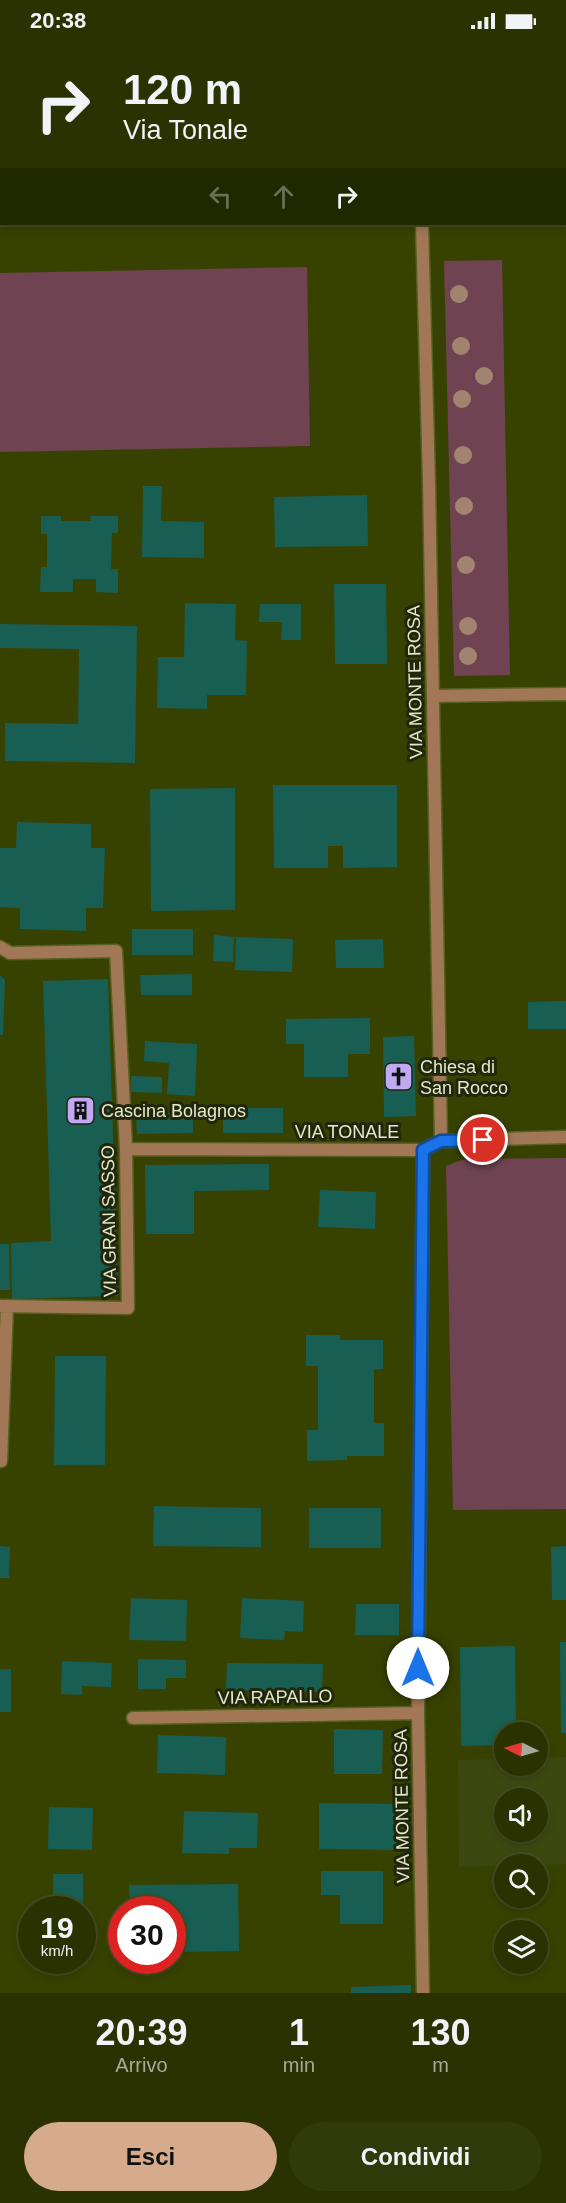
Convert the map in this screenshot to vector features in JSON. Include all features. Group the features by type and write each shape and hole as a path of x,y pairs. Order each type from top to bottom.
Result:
{"street":[{"name":"VIA MONTE ROSA","path":"422,225 441,1141"},
{"path":"433,696 566,694"},
{"name":"VIA GRAN SASSO","path":"0,947 10,953 116,951 126,1149 128,1308 4,1306"},
{"name":"VIA TONALE","path":"126,1149 423,1150 441,1141 566,1137"},
{"name":"VIA MONTE ROSA","path":"423,1150 418,1713 423,1993"},
{"path":"1,1461 4,1306"},
{"name":"VIA RAPALLO","path":"133,1718 418,1713"}],"shaded area":[{"path":"566,225 566,227 448,226"},
{"path":"502,260 510,675 454,676 444,261"},
{"path":"307,267 310,446 0,452 0,273"},
{"path":"566,1158 566,1509 453,1510 446,1166 465,1159"},
{"path":"566,1757 566,1864 548,1865 548,1854 494,1854 494,1866 459,1867 458,1760 494,1759 494,1776 548,1776 548,1758"}],"building":[{"path":"143,486 162,486 161,521 204,522 204,558 142,557"},
{"path":"367,495 368,546 275,547 274,497"},
{"path":"41,516 61,516 61,521 91,521 90,516 118,516 118,533 112,533 111,569 118,569 118,593 96,592 96,579 73,579 73,592 40,592 41,567 47,567 47,534 41,534"},
{"path":"334,584 386,584 387,664 335,664"},
{"path":"185,603 236,604 235,640 247,641 246,695 207,695 207,709 157,708 158,657 184,657"},
{"path":"260,604 301,604 301,640 281,640 282,622 259,622"},
{"path":"0,624 137,626 135,763 5,761 5,723 78,724 79,649 0,648"},
{"path":"273,785 397,785 397,867 343,868 343,846 328,846 328,868 274,868"},
{"path":"235,788 235,910 151,911 150,789"},
{"path":"17,822 91,824 91,848 105,848 103,908 86,908 86,931 20,929 20,908 0,907 0,848 16,848"},
{"path":"132,929 193,929 193,955 132,955"},
{"path":"214,935 234,937 233,962 213,961"},
{"path":"236,937 293,939 292,972 235,970"},
{"path":"383,939 384,968 336,968 335,940"},
{"path":"192,974 192,995 141,995 140,975"},
{"path":"0,975 5,980 3,1035 0,1035"},
{"name":"Cascina Bolagnos","path":"108,979 118,1296 12,1299 11,1243 51,1241 43,981"},
{"path":"566,1001 566,1029 528,1029 528,1002"},
{"path":"370,1018 370,1054 348,1054 348,1077 304,1077 304,1044 286,1044 286,1019"},
{"name":"Chiesa di San Rocco","path":"414,1036 416,1116 384,1117 383,1037"},
{"path":"145,1041 197,1044 195,1096 167,1094 169,1063 144,1061"},
{"path":"131,1076 162,1077 162,1093 131,1092"},
{"path":"223,1108 283,1108 283,1133 223,1133"},
{"path":"193,1112 193,1133 137,1134 136,1114"},
{"path":"269,1164 269,1190 194,1191 194,1234 146,1234 145,1165"},
{"path":"320,1190 376,1192 375,1229 318,1227"},
{"path":"0,1244 9,1244 10,1290 0,1290"},
{"path":"306,1335 340,1335 340,1340 383,1340 383,1369 374,1369 374,1423 384,1423 384,1456 347,1456 347,1460 307,1461 307,1430 318,1430 318,1366 306,1366"},
{"path":"55,1356 106,1356 105,1465 54,1465"},
{"path":"154,1506 261,1508 261,1547 153,1546"},
{"path":"309,1508 381,1508 381,1548 309,1548"},
{"path":"0,1546 10,1547 9,1578 0,1578"},
{"path":"566,1546 566,1600 552,1600 551,1547"},
{"path":"131,1598 187,1600 186,1641 129,1640"},
{"path":"242,1598 304,1601 303,1632 285,1631 284,1640 240,1638"},
{"path":"356,1604 399,1604 399,1635 355,1635"},
{"path":"560,1642 566,1642 566,1733 561,1733"},
{"path":"515,1646 516,1722 494,1722 494,1745 461,1746 460,1647"},
{"path":"138,1659 186,1660 186,1678 166,1678 166,1689 138,1689"},
{"path":"62,1661 112,1663 111,1687 82,1686 82,1695 61,1694"},
{"path":"227,1663 323,1664 322,1692 226,1690"},
{"path":"0,1669 11,1669 11,1712 0,1712"},
{"path":"334,1729 383,1730 382,1774 334,1774"},
{"path":"158,1735 226,1737 225,1775 157,1773"},
{"path":"319,1803 398,1804 397,1850 319,1849"},
{"path":"49,1807 93,1808 92,1850 48,1849"},
{"path":"184,1811 258,1813 257,1848 229,1848 229,1854 182,1853"},
{"path":"321,1871 383,1871 383,1924 340,1924 340,1895 321,1895"},
{"path":"53,1874 83,1874 83,1896 53,1896"},
{"path":"238,1884 239,1951 186,1952 186,1896 129,1896 129,1885"},
{"path":"411,1985 411,1993 351,1993 351,1987"}],"place":[{"name":"Chiesa di San Rocco","path":"399,1077"},
{"name":"Cascina Bolagnos","path":"80,1111"}],"route":[{"path":"418,1668 423,1150 441,1141 483,1140"}]}
